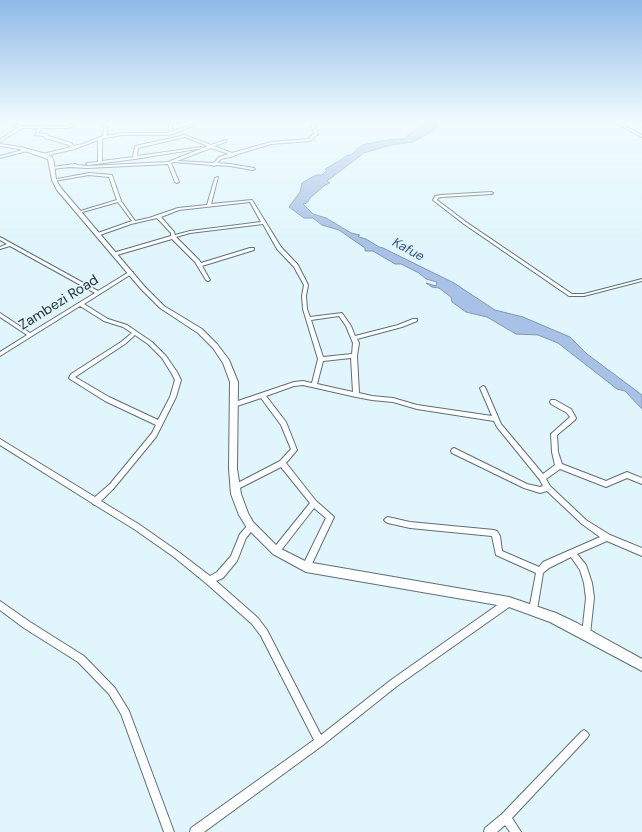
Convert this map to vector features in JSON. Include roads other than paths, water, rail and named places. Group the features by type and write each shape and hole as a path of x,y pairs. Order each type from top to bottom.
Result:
{"street":[{"path":"51,162 54,180 59,189 131,273 162,307 196,328 221,354 233,375 233,469 234,488 238,503 250,525 276,551 306,567 509,602 533,610 586,634 642,665"},
{"path":"52,168 100,162"},
{"path":"71,166 88,167 174,162 253,169"},
{"path":"169,163 177,182"},
{"path":"54,180 89,174 110,175 113,179 120,201 134,222"},
{"path":"209,205 217,178"},
{"path":"491,193 441,196 436,197 435,200 465,223 571,295 584,295 642,280"},
{"path":"99,234 178,209 250,200 279,248 296,266 306,285 305,306 321,359 314,384"},
{"path":"79,212 120,201"},
{"path":"158,216 173,234 173,237 188,250 200,264 208,280"},
{"path":"115,254 194,231 263,223"},
{"path":"0,238 98,293"},
{"path":"0,248 11,244"},
{"path":"200,264 252,249"},
{"name":"Zambezi Road","path":"0,354 131,273"},
{"path":"80,304 106,320 122,324 160,352 175,373 178,380 173,397 160,424 147,444 112,486 95,502"},
{"path":"308,319 340,314 355,338 356,347 354,356 356,395"},
{"path":"0,315 30,335"},
{"path":"355,338 400,326 415,320"},
{"path":"135,333 123,343 73,375 72,378 107,399 160,424"},
{"path":"321,359 354,356"},
{"path":"234,405 264,396 294,384 302,383 314,384 356,395 393,400 427,409 496,419"},
{"path":"483,388 496,419 513,443 542,478 548,488 584,522 607,537 642,552"},
{"path":"234,488 282,463 293,452 293,448 284,424 264,396"},
{"path":"553,402 569,411 573,418 554,434 555,452 559,466"},
{"path":"0,442 137,527 178,555 255,621 264,633 320,742"},
{"path":"454,450 526,486 540,490 548,488"},
{"path":"282,463 314,503 330,518 306,567"},
{"path":"542,478 559,466"},
{"path":"559,466 606,484 627,475 633,476 642,481"},
{"path":"276,551 314,503"},
{"path":"388,520 410,525 494,533 496,536 499,553 540,571"},
{"path":"210,581 220,575 234,558 243,536 251,527 250,525"},
{"path":"533,610 540,571 546,565 607,537"},
{"path":"572,553 582,568 588,582 590,598 586,634"},
{"path":"195,832 320,742 394,683 509,602"},
{"path":"0,605 27,625 81,659 112,691 125,710 169,832"},
{"path":"489,832 506,818 584,734"},
{"path":"506,818 516,832"}],"water":[{"path":"338,162 352,162 327,181 330,183 325,185 310,198 307,203 303,204 313,214 326,218 351,233 360,235 358,236 454,283 495,310 523,317 570,337 587,354 642,395 642,409 625,391 617,389 558,343 538,335 516,334 487,317 466,312 452,302 451,297 439,288 432,287 426,283 436,286 437,282 426,279 419,273 401,264 395,264 373,251 365,251 365,248 339,230 322,225 313,218 304,218 289,207 300,192 302,183 316,175 322,175 327,170 325,169"}],"water label":[{"name":"Kafue","path":"408,250"}]}
